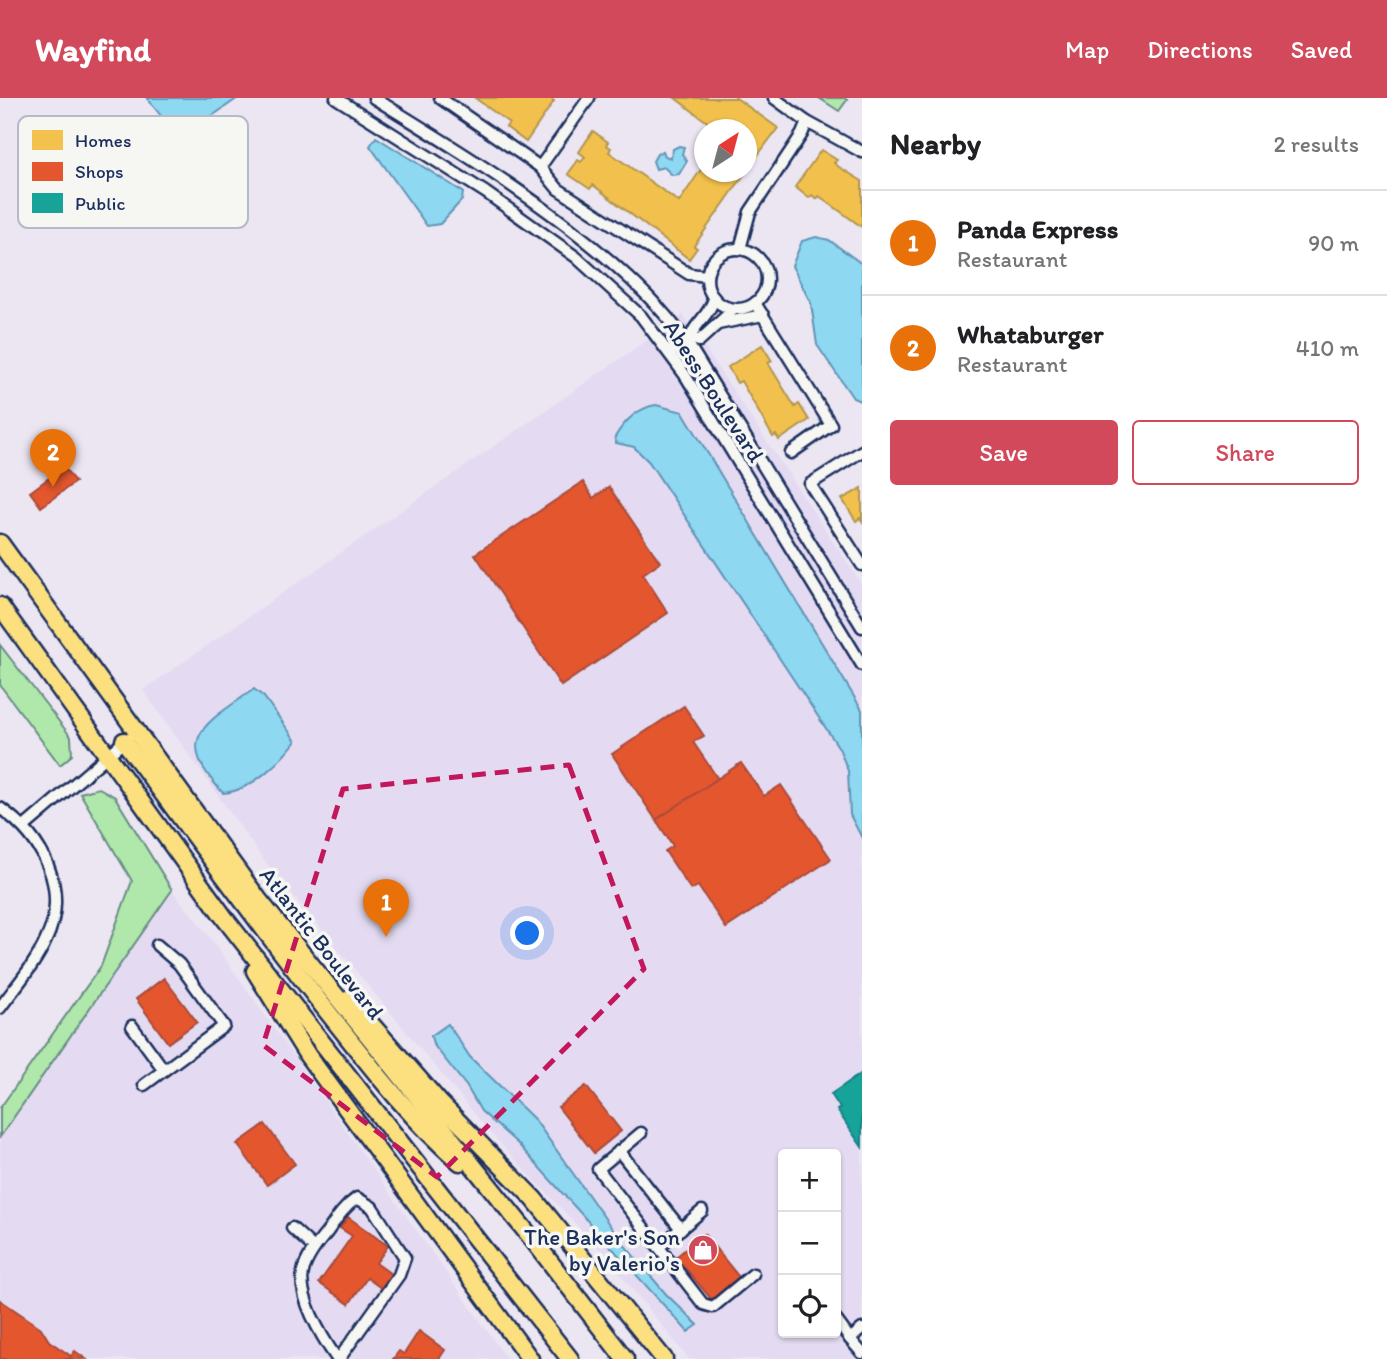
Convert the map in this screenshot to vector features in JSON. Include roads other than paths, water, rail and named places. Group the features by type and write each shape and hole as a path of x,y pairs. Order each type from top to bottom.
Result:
{"highway":[{"name":"Atlantic Boulevard","path":"0,543 130,737 625,1359"},
{"path":"0,606 226,920 570,1359"},
{"path":"130,737 217,869 341,1028 432,1138 494,1192"},
{"path":"258,899 439,1102 534,1199 664,1359"},
{"path":"226,920 308,1056 530,1359"}],"street":[{"name":"Abess Boulevard","path":"336,98 485,192 576,257 641,316 670,353 862,665"},
{"name":"Abess Boulevard","path":"374,98 461,154 580,237 657,305 689,340 862,627"},
{"path":"440,98 540,167 558,189 689,274 707,276"},
{"path":"540,167 589,98"},
{"path":"775,98 807,122 862,152"},
{"path":"740,249 750,212 803,134 807,122"},
{"path":"670,353 689,340 692,330 711,310 714,298 707,276 715,259 722,253 740,249 756,256 765,271 765,288 755,303 734,309 699,341 689,340"},
{"path":"714,298 734,309"},
{"path":"755,303 831,425 790,453"},
{"path":"718,324 763,315"},
{"path":"862,451 810,484 862,565"},
{"path":"24,827 106,754 130,737"},
{"path":"0,808 24,827 48,864 55,893 54,913 41,951 0,1008"},
{"path":"144,1085 224,1026 179,964 157,945"},
{"path":"132,1026 164,1070"},
{"path":"641,1133 598,1169 703,1304 713,1307 753,1275"},
{"path":"619,1152 681,1229"},
{"path":"357,1198 372,1207 405,1258 399,1275 338,1359 317,1331 304,1291 303,1270 314,1248 346,1205 357,1198"},
{"path":"659,1247 702,1211"},
{"path":"292,1228 314,1248"},
{"path":"841,1327 862,1353"},
{"path":"850,1339 862,1329"}],"water":[{"path":"147,98 238,98 212,116 161,116"},
{"path":"376,137 463,192 462,200 440,224 427,226 370,146"},
{"path":"684,147 682,154 687,161 679,174 672,175 664,167 656,169 653,161 657,154 663,151 665,156 671,158 673,149"},
{"path":"816,237 829,240 862,264 862,402 853,398 817,345 811,303 792,266 802,241"},
{"path":"656,405 683,412 862,710 862,838 850,815 848,771 839,748 649,462 634,447 616,443 615,437 627,421 637,412"},
{"path":"254,689 264,697 296,741 282,758 254,781 234,791 223,793 207,774 199,758 197,744 201,733 210,722"},
{"path":"448,1024 470,1057 535,1120 621,1241 666,1294 698,1325 688,1332 518,1144 481,1111 467,1087 433,1044 431,1036"}],"place":[{"name":"Whataburger","path":"53,487"},
{"name":"Panda Express","path":"386,937"},
{"name":"The Baker's Son by Valerio's","path":"703,1250"}]}
